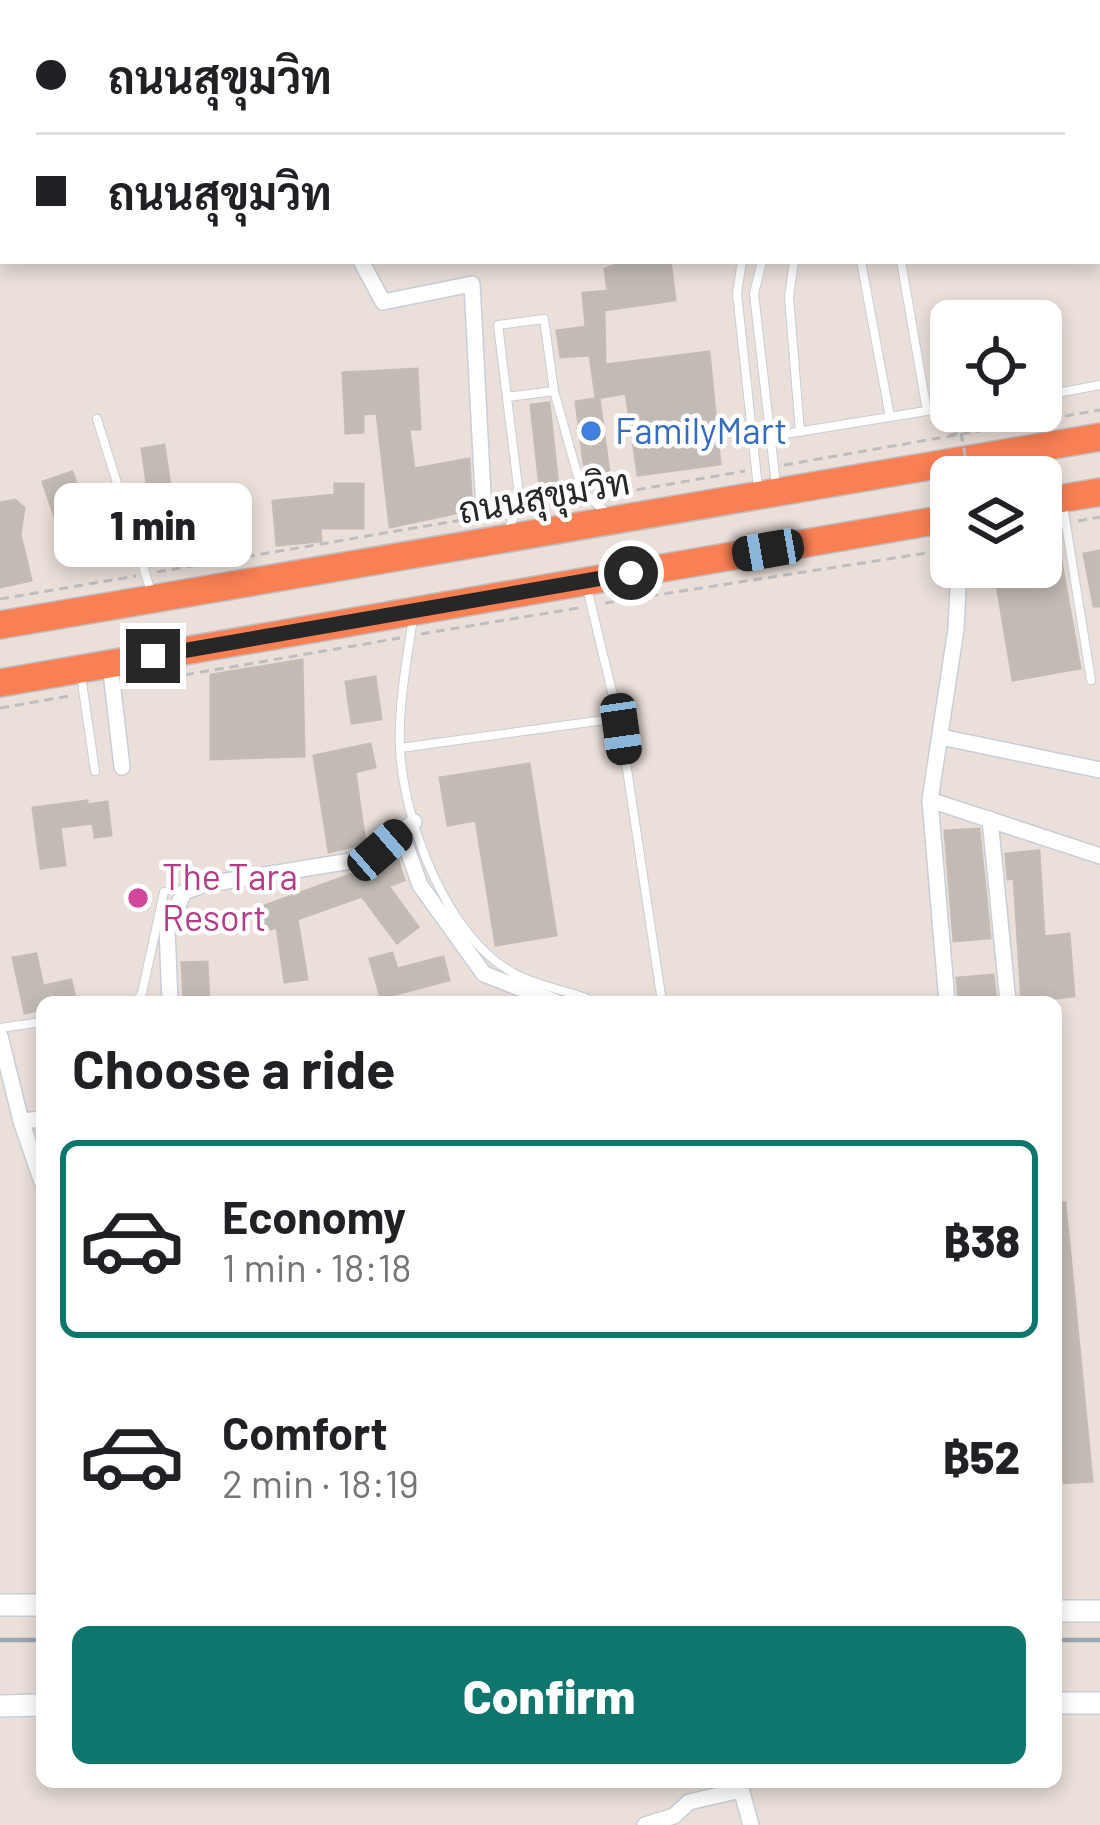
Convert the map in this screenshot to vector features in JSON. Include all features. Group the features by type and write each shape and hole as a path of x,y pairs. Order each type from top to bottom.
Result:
{"highway":[{"name":"ถนนสุขุมวิท","path":"0,626 149,587 615,520 767,481 1100,437"},
{"path":"1062,498 1100,492"},
{"path":"0,683 111,676 588,593 930,522"}],"street":[{"path":"363,264 383,302 472,284 483,494"},
{"path":"946,996 930,800 958,588"},
{"path":"111,676 122,766"},
{"path":"941,737 1100,770"},
{"path":"930,800 1100,856"},
{"path":"990,819 1007,996"},
{"path":"170,996 167,929 184,892 202,885 363,859 407,827 420,885 484,974 541,996"},
{"path":"0,1032 6,1086 36,1165"},
{"path":"21,1121 36,1120"},
{"path":"0,1605 36,1605"},
{"path":"1062,1611 1100,1611"},
{"path":"1062,1702 1100,1702"},
{"path":"0,1706 36,1706"},
{"path":"645,1825 674,1816 689,1802 734,1788"},
{"path":"741,1788 752,1825"}],"lane":[{"path":"742,264 737,293 767,481"},
{"path":"761,264 754,294 767,481"},
{"path":"794,264 789,297 800,432"},
{"path":"862,264 890,417"},
{"path":"902,264 927,411"},
{"path":"504,539 520,503 499,325 544,319 554,391 581,491 615,520"},
{"path":"1062,391 1100,385"},
{"path":"507,398 554,391"},
{"path":"785,434 930,410"},
{"path":"97,419 149,587"},
{"path":"1062,550 1091,680"},
{"path":"588,593 619,718 661,996"},
{"path":"412,623 400,748 407,827 471,937 512,973 580,996"},
{"path":"81,681 95,771"},
{"path":"400,748 619,718"},
{"path":"140,996 164,892"},
{"path":"0,1032 36,1023"}],"path":[{"path":"947,435 1100,410"},
{"path":"0,599 149,587 590,498 767,481 947,435 961,433 965,456"},
{"path":"111,676 588,593 930,552"},
{"path":"0,708 81,681"}],"building":[{"path":"618,264 670,264 675,300 604,310 605,365 709,352 720,464 638,475 626,393 596,398 590,355 561,357 557,331 586,327 583,293 608,291 605,269"},
{"path":"417,369 420,429 409,429 414,469 469,459 471,496 479,508 390,527 377,413 363,414 363,432 346,433 343,373"},
{"name":"FamilyMart","path":"599,398 610,480 595,481 592,463 584,464 576,402"},
{"path":"549,403 558,486 540,488 531,405"},
{"path":"164,445 171,493 149,496 142,449"},
{"path":"72,472 84,506 55,517 43,482"},
{"path":"335,484 363,484 363,528 320,528 321,541 277,545 273,501 335,495"},
{"path":"15,500 24,508 20,534 31,580 0,587 0,503"},
{"path":"1100,551 1100,606 1094,606 1084,554"},
{"path":"1062,567 1080,668 1013,680 998,588 1062,588"},
{"path":"302,660 304,756 211,759 211,675"},
{"path":"375,677 381,719 352,723 346,682"},
{"path":"370,744 375,767 355,772 365,843 329,852 314,756"},
{"path":"529,764 556,935 496,945 476,820 448,825 440,778"},
{"path":"87,801 87,805 107,802 111,835 95,837 93,823 60,827 65,865 41,868 33,808"},
{"path":"979,829 990,938 954,941 945,831"},
{"path":"1039,851 1044,937 1069,934 1074,996 1022,996 1014,878 1008,879 1006,854"},
{"path":"397,858 404,880 388,886 418,927 397,943 362,896 297,919 307,979 285,982 277,927 263,931 256,909"},
{"path":"392,953 397,969 443,957 449,980 380,996 370,959"},
{"path":"36,954 43,986 71,980 75,996 36,996 36,1010 25,1013 13,958"},
{"path":"207,962 209,996 184,996 182,963"},
{"path":"993,975 995,996 959,996 957,978"},
{"path":"1062,1203 1092,1481 1064,1483 1062,1460"}],"railway":[{"path":"0,1640 36,1640"},
{"path":"1062,1640 1100,1640"}],"place":[{"name":"FamilyMart","path":"591,431"},
{"name":"The Tara Resort","path":"138,898"}],"route":[{"path":"153,656 631,573"}]}
